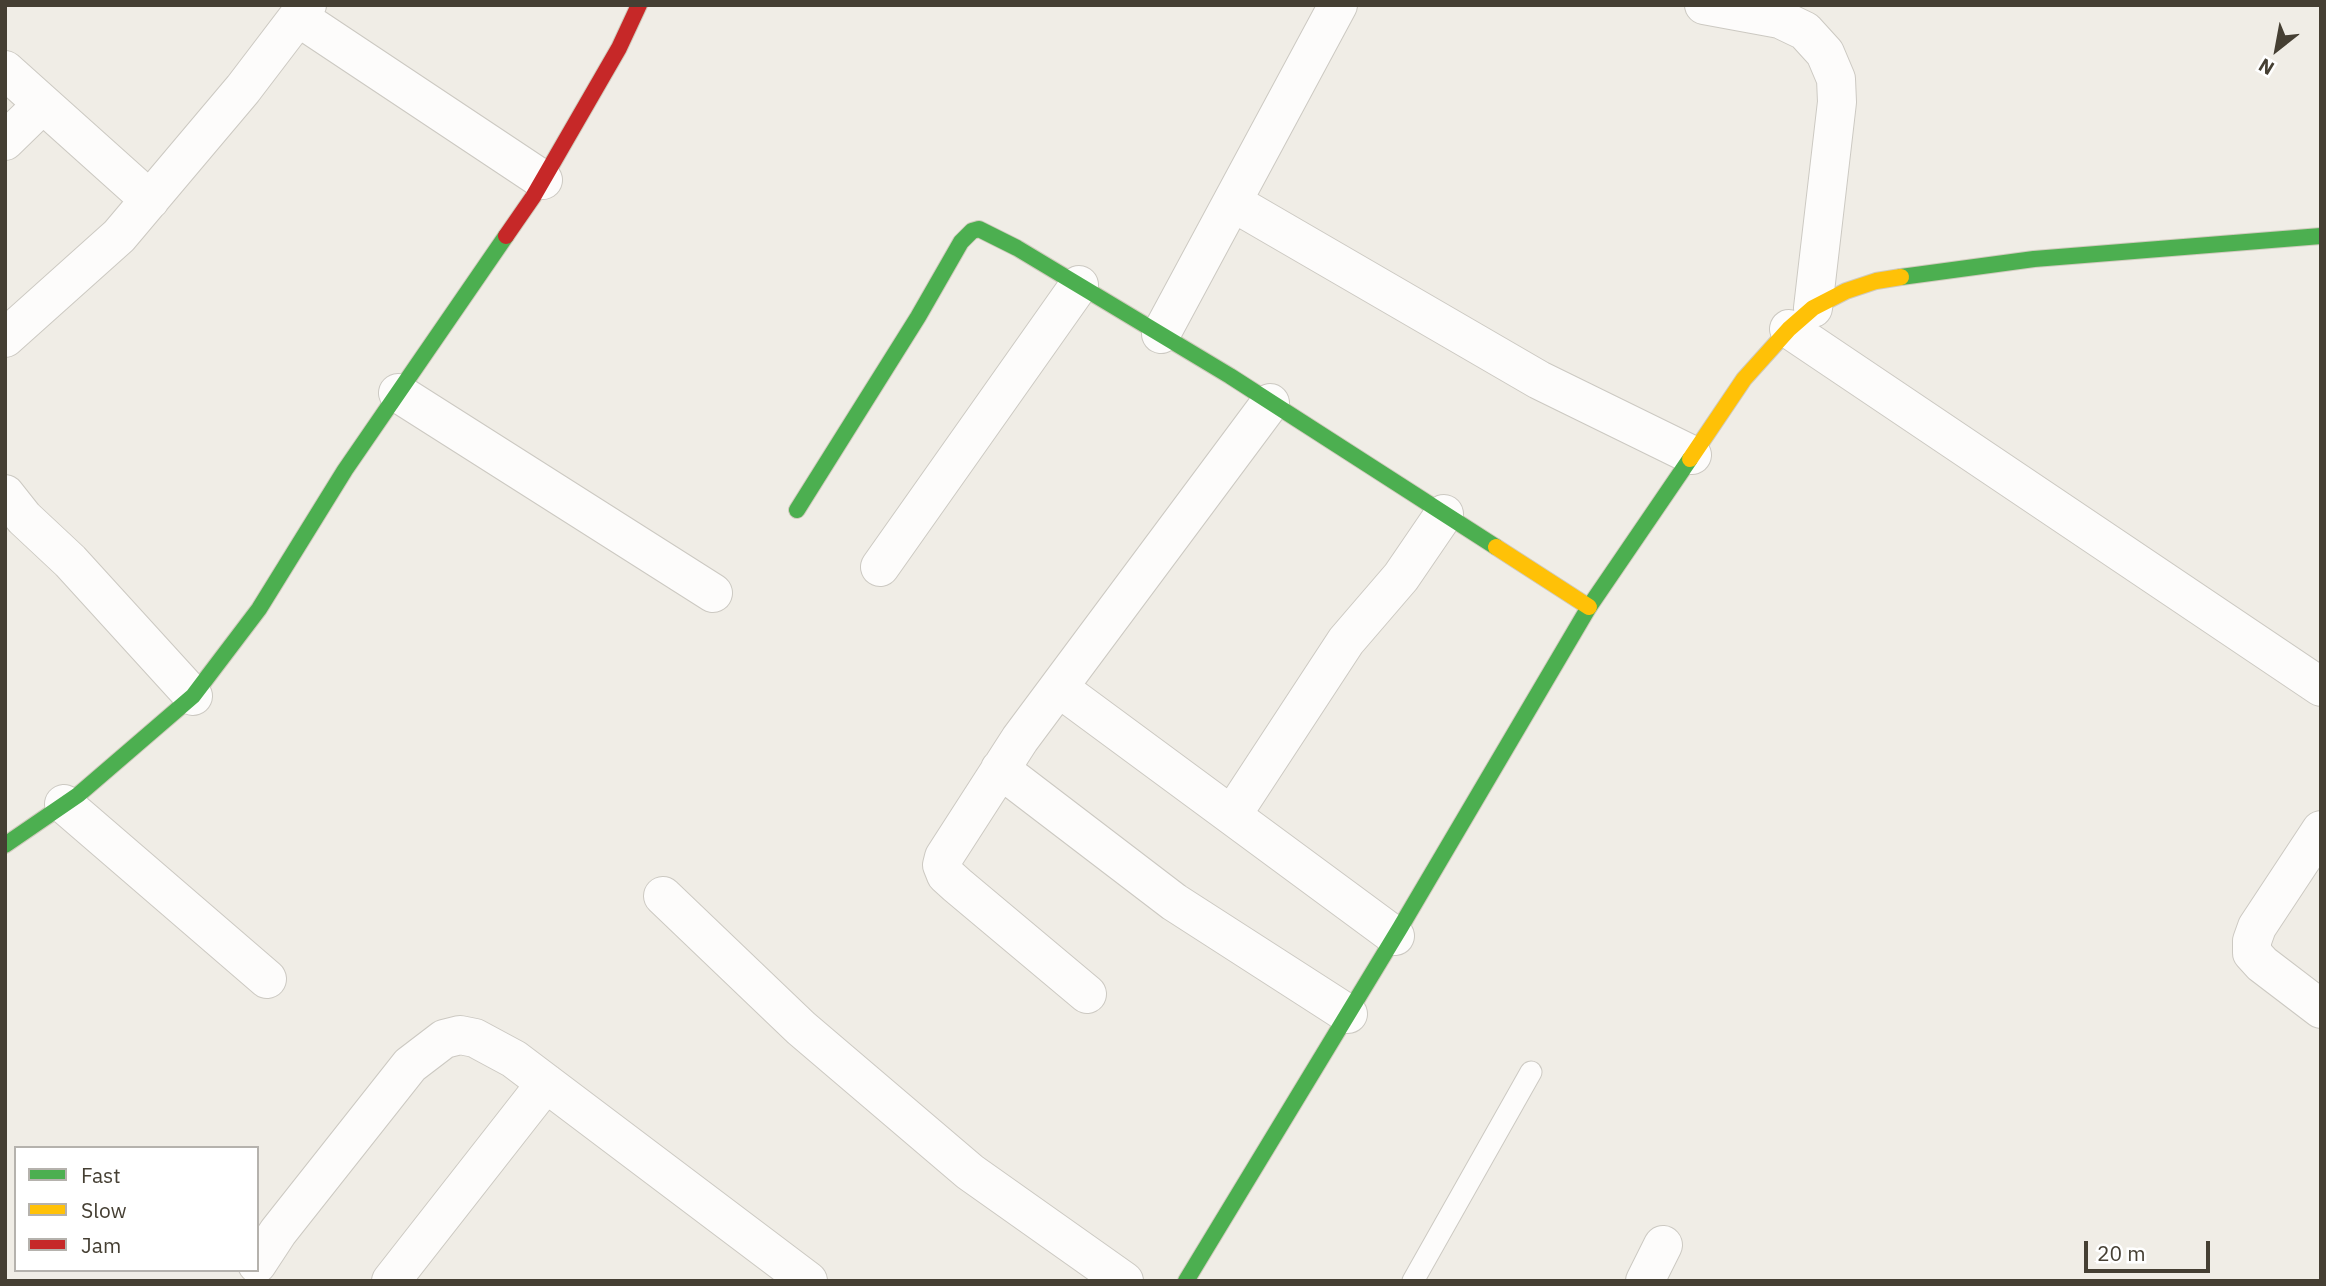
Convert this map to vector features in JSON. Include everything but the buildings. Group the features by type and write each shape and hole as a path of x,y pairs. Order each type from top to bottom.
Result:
{"street":[{"path":"5,845 64,804 193,696 259,609 345,470 543,180 618,48 639,5"},
{"path":"1161,334 1234,203 1338,5"},
{"path":"1704,5 1780,19 1805,32 1825,53 1836,79 1837,102 1801,318"},
{"path":"5,338 119,236 302,11 543,180"},
{"path":"5,70 150,200"},
{"path":"5,141 43,104"},
{"path":"1234,203 1539,380 1692,455"},
{"path":"797,510 961,242 972,230 988,232 1161,334 1589,607"},
{"path":"1186,1281 1395,936 1589,607 1744,379 1801,318 1856,288 1903,277 2035,259 2321,236"},
{"path":"880,566 1079,285"},
{"path":"1801,318 2320,686"},
{"path":"398,393 713,593"},
{"path":"1087,994 957,885 946,875 942,865 954,838 1000,769 1270,402"},
{"path":"5,494 24,518 70,561 193,696"},
{"path":"1232,815 1346,642 1401,577 1444,514"},
{"path":"1059,688 1395,936"},
{"path":"1000,769 1174,902 1348,1014"},
{"path":"64,804 267,979"},
{"path":"2321,830 2257,927 2252,941 2252,953 2262,964 2321,1009"},
{"path":"663,896 801,1028 970,1172 1125,1281"},
{"path":"259,1261 387,1091 410,1065 435,1045 460,1035 475,1038 514,1059 808,1281"},
{"path":"391,1281 546,1083"},
{"path":"1645,1281 1663,1245"}],"lane":[{"path":"1413,1281 1531,1072"}],"traffic: fast":[{"path":"797,510 918,317 961,242 972,231 979,229 1017,248 1230,376 1496,547"},
{"path":"5,845 78,795 193,696 259,609 345,470 506,236"},
{"path":"1901,277 2034,259 2321,236"},
{"path":"1186,1281 1400,928 1589,607 1690,459"}],"traffic: slow":[{"path":"1690,459 1744,379 1789,329 1813,308 1846,291 1876,281 1901,277"},
{"path":"1496,547 1589,607"}],"traffic: jam":[{"path":"506,236 533,197 619,48 639,5"}]}
